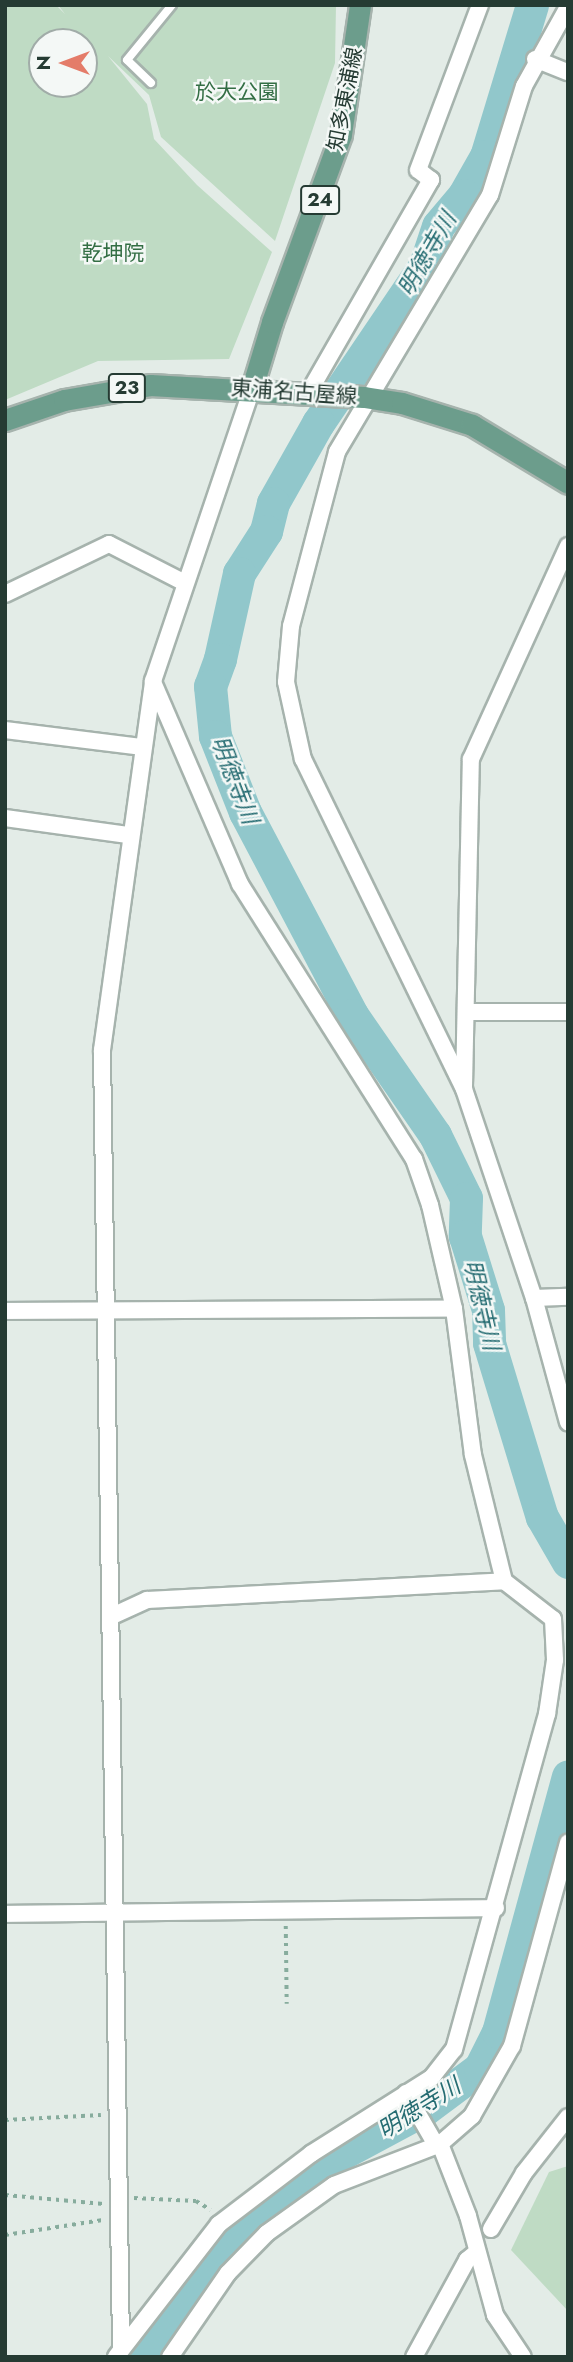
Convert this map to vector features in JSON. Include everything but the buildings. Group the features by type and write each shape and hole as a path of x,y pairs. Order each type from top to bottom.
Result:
{"main road":[{"name":"知多東浦線","path":"252,388 272,322 341,134 360,5"},
{"name":"東浦名古屋線","path":"5,420 64,400 150,385 252,388 366,397 402,403 472,425 568,483"}],"street":[{"path":"309,392 431,180 418,170 480,5"},
{"path":"568,7 536,60 490,195 366,397 337,452 291,626 286,681 303,760 464,1089 534,1297 568,1422"},
{"path":"536,60 568,72"},
{"path":"119,2352 122,2207 102,1050 128,835 153,681 183,582 252,388"},
{"path":"5,594 109,544 183,582"},
{"path":"464,1089 471,760 568,546"},
{"path":"119,2352 223,2221 312,2154 409,2098 431,2078 454,2049 496,1908 547,1714 555,1660 553,1619 504,1581 473,1455 454,1309 430,1205 414,1159 240,884 153,681"},
{"path":"5,730 141,747"},
{"path":"5,818 128,835"},
{"path":"466,1012 568,1012"},
{"path":"534,1297 568,1297"},
{"path":"5,1311 106,1313 454,1309"},
{"path":"110,1617 147,1600 504,1581"},
{"path":"170,2357 221,2282 267,2232 334,2185 435,2141 472,2116 501,2071 568,1843"},
{"path":"551,1904 568,1904"},
{"path":"5,1914 496,1908"},
{"path":"409,2098 435,2141 477,2252 495,2315 523,2357"},
{"path":"491,2229 524,2173 568,2117"},
{"path":"414,2357 467,2260 477,2252"}],"lane":[{"path":"151,83 127,60 173,5"}],"path":[{"path":"285,1910 287,2004"},
{"path":"5,2120 120,2113"},
{"path":"5,2194 122,2207"},
{"path":"5,2235 122,2207 196,2201 223,2221"}],"green space":[{"name":"乾坤院","path":"5,5 56,5 65,14 58,5 336,5 335,63 275,241 161,137 149,95 108,56 147,104 154,139 197,185 272,252 229,359 98,361 5,400"},
{"path":"568,2166 568,2311 511,2250 549,2172"}],"waterway":[{"name":"明徳寺川","path":"532,5 486,156 464,195 438,226 425,265 318,423 273,503 266,531 239,573 220,659 210,686 215,736 245,812 352,1015 435,1135 466,1198 465,1236 488,1310 489,1343 542,1517 568,1562"},
{"name":"明徳寺川","path":"141,2357 221,2246 261,2205 311,2170 425,2109 480,2068 498,2032 568,1776"}],"park label":[{"name":"於大公園","path":"237,92"}]}
